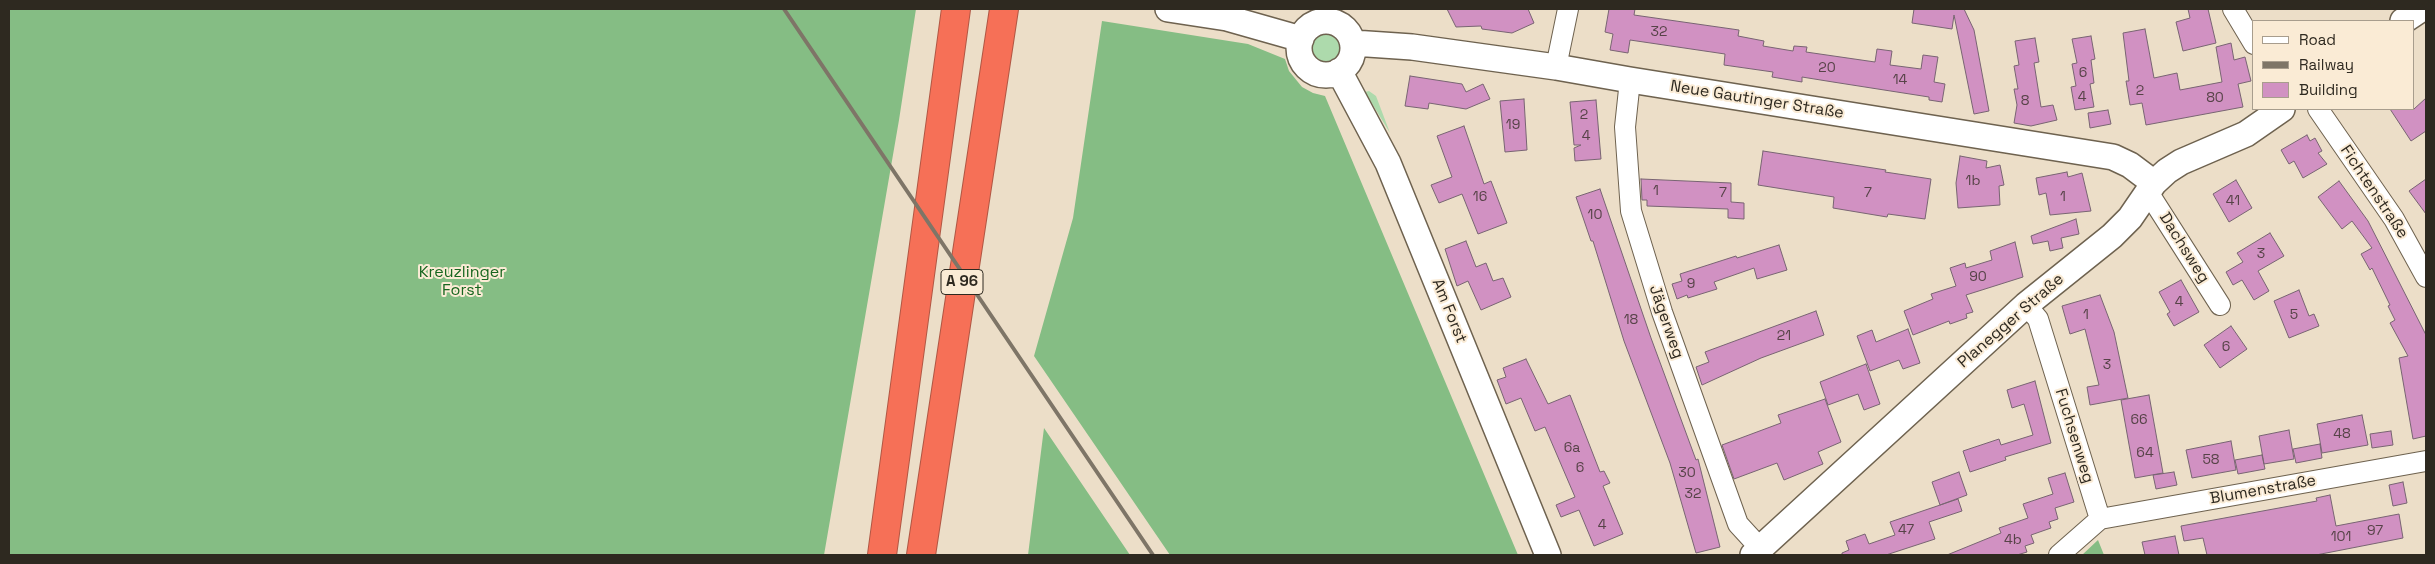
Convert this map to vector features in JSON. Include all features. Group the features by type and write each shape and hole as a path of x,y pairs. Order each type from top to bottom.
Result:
{"highway":[{"name":"A 96","path":"882,555 956,9"},
{"name":"A 96","path":"921,555 1004,9"}],"street":[{"path":"1168,9 1228,18 1301,39"},
{"path":"1556,66 1568,9"},
{"path":"2233,9 2252,41"},
{"path":"2404,20 2421,9"},
{"path":"1326,15 1344,27 1353,43 1350,59 1339,71 1331,74 1313,71 1301,57 1300,48 1301,39 1311,26 1326,15"},
{"name":"Neue Gautinger Straße","path":"1353,43 1412,47 1556,66 1630,80 2113,157 2130,165 2151,188"},
{"name":"Am Forst","path":"1339,71 1388,163 1548,555"},
{"name":"Jägerweg","path":"1630,80 1625,126 1631,211 1662,312 1738,524 1757,552"},
{"name":"Planegger Straße","path":"1757,552 2026,305 2112,236 2130,218 2151,188 2182,162 2246,134 2281,110"},
{"name":"Fichtenstraße","path":"2319,110 2394,219 2426,277"},
{"name":"Dachsweg","path":"2151,188 2220,304"},
{"name":"Fuchsenweg","path":"2026,305 2038,319 2100,519"},
{"name":"Blumenstraße","path":"2100,519 2426,461"},
{"path":"2059,555 2100,519"}],"green space":[{"name":"Kreuzlinger Forst","path":"9,9 916,9 899,120 824,555 9,555"},
{"path":"1102,21 1248,44 1285,59 1289,71 1302,87 1313,93 1325,96 1518,555 1170,555 1034,356 1073,218"},
{"path":"1326,30 1333,31 1338,35 1342,40 1342,54 1338,59 1333,63 1326,64 1319,63 1314,59 1310,54 1309,47 1310,40 1314,35 1319,31"},
{"path":"1369,91 1376,96 1390,133 1365,92"},
{"path":"1044,428 1130,555 1028,555"},
{"path":"2098,540 2104,555 2082,555"}],"building":[{"path":"1447,9 1528,9 1534,23 1512,33 1482,29 1481,26 1456,27"},
{"path":"1609,9 1635,9 1634,15 1739,30 1738,36 1764,41 1763,46 1793,51 1794,46 1807,47 1806,52 1875,62 1877,49 1892,51 1890,65 1921,69 1923,55 1938,57 1934,82 1945,84 1942,102 1929,100 1929,97 1802,77 1802,82 1772,77 1773,72 1724,65 1725,54 1630,40 1628,53 1610,50 1613,34 1605,32"},
{"path":"1914,9 1964,9 1974,30 1989,111 1974,114 1954,15 1952,29 1912,23"},
{"path":"2188,9 2208,9 2216,43 2183,51 2176,22 2190,18"},
{"path":"2145,29 2154,78 2177,73 2180,90 2222,82 2216,47 2231,43 2234,60 2245,57 2251,81 2238,84 2243,107 2146,125 2142,103 2130,105 2126,81 2129,81 2123,33"},
{"path":"2091,36 2095,59 2091,60 2094,83 2090,84 2094,107 2075,110 2071,87 2076,86 2072,64 2077,63 2072,39"},
{"path":"2035,38 2039,62 2034,63 2041,107 2053,105 2057,120 2031,126 2014,123 2017,105 2014,89 2018,89 2014,66 2019,65 2015,41"},
{"path":"1410,76 1462,84 1466,92 1483,84 1490,99 1466,109 1429,103 1428,109 1405,106"},
{"path":"2426,98 2426,131 2411,141 2391,110 2415,110"},
{"path":"1524,99 1527,150 1505,152 1500,101"},
{"path":"1596,100 1601,159 1575,161 1574,148 1581,145 1574,145 1570,102"},
{"path":"2108,110 2111,124 2090,128 2088,113"},
{"path":"1464,126 1484,184 1491,181 1507,223 1478,234 1462,194 1439,203 1431,185 1452,177 1437,136"},
{"path":"2307,135 2310,141 2315,138 2322,151 2318,153 2327,164 2303,178 2294,161 2289,164 2281,150"},
{"path":"1763,151 1931,179 1925,219 1888,214 1887,217 1833,208 1834,197 1758,185"},
{"path":"1960,156 1987,161 1986,168 2000,165 2004,185 1999,186 2000,205 1958,208 1956,183"},
{"path":"2067,172 2068,177 2082,173 2091,211 2050,215 2046,193 2039,195 2036,178"},
{"path":"1641,179 1731,183 1731,202 1744,203 1744,219 1728,218 1728,209 1647,206 1647,200 1642,200"},
{"path":"2426,179 2426,214 2409,191"},
{"path":"2236,180 2252,208 2229,222 2213,194"},
{"path":"2339,181 2368,221 2426,335 2426,436 2413,439 2399,358 2408,356 2390,323 2395,320 2388,306 2390,305 2372,268 2370,270 2361,254 2372,248 2352,221 2342,229 2318,197"},
{"path":"1600,189 1651,338 1696,460 1698,459 1720,547 1696,553 1670,463 1624,341 1593,241 1591,241 1576,197"},
{"path":"2076,219 2079,234 2061,238 2063,248 2050,251 2048,241 2033,244 2031,236"},
{"path":"2270,233 2284,256 2258,271 2269,291 2254,300 2242,280 2233,285 2226,272 2243,262 2237,253"},
{"path":"1466,241 1476,267 1486,263 1493,281 1503,278 1511,297 1481,310 1468,281 1457,286 1445,249"},
{"path":"2015,242 2023,277 1966,295 1973,312 1966,314 1967,318 1950,324 1949,321 1913,335 1904,311 1933,299 1931,294 1956,286 1950,268 1965,263 1966,268 1992,260 1990,251"},
{"path":"1779,245 1787,270 1757,279 1754,268 1714,282 1717,289 1688,298 1687,295 1677,299 1672,284 1682,281 1680,274 1736,256 1737,258"},
{"path":"2181,280 2199,312 2174,326 2167,314 2170,312 2159,292"},
{"path":"2299,290 2309,316 2314,314 2319,326 2289,338 2274,301"},
{"path":"2100,295 2114,332 2128,398 2090,405 2087,387 2099,385 2085,329 2070,334 2062,306"},
{"path":"1816,311 1824,335 1761,358 1702,385 1696,367 1709,362 1705,352"},
{"path":"2231,326 2247,349 2220,368 2204,345"},
{"path":"1908,329 1920,363 1903,369 1899,360 1870,371 1857,336 1872,330 1876,342"},
{"path":"1526,359 1548,404 1570,395 1600,472 1604,471 1610,483 1603,486 1623,534 1594,546 1579,510 1561,517 1556,505 1575,497 1545,427 1535,431 1521,398 1506,404 1497,380 1506,377 1503,368"},
{"path":"1866,364 1880,404 1864,410 1858,394 1828,405 1820,382"},
{"path":"2035,381 2051,443 2005,457 2006,460 1970,472 1963,451 1999,439 2001,445 2033,435 2024,404 2012,408 2007,390"},
{"path":"2149,395 2163,473 2135,478 2121,400"},
{"path":"1825,399 1841,442 1818,452 1823,464 1784,480 1777,463 1734,479 1722,445 1781,423 1778,415"},
{"path":"2362,415 2368,445 2322,453 2317,424"},
{"path":"2289,430 2294,459 2264,464 2259,436"},
{"path":"2391,431 2393,445 2372,448 2370,434"},
{"path":"2231,441 2236,470 2192,478 2186,450"},
{"path":"2320,444 2322,458 2296,463 2293,449"},
{"path":"2262,455 2265,469 2238,474 2235,460"},
{"path":"1959,472 1967,495 1940,505 1932,482"},
{"path":"2174,472 2177,485 2156,489 2153,475"},
{"path":"2065,473 2074,502 2055,508 2058,519 2049,522 2051,528 2031,535 2034,543 2025,546 2027,552 2017,555 1947,555 2001,533 1999,528 2028,518 2023,504 2053,494 2048,478"},
{"path":"2403,482 2407,503 2393,506 2389,485"},
{"path":"2330,495 2336,526 2399,514 2403,538 2316,555 2207,555 2203,538 2184,541 2181,526 2317,501 2316,498"},
{"path":"1958,499 1962,511 1929,522 1935,539 1886,555 1842,555 1842,553 1849,550 1846,541 1865,534 1869,544 1895,535 1890,522"},
{"path":"2175,536 2179,555 2145,555 2142,542"}],"railway":[{"path":"784,9 1153,555"}]}
